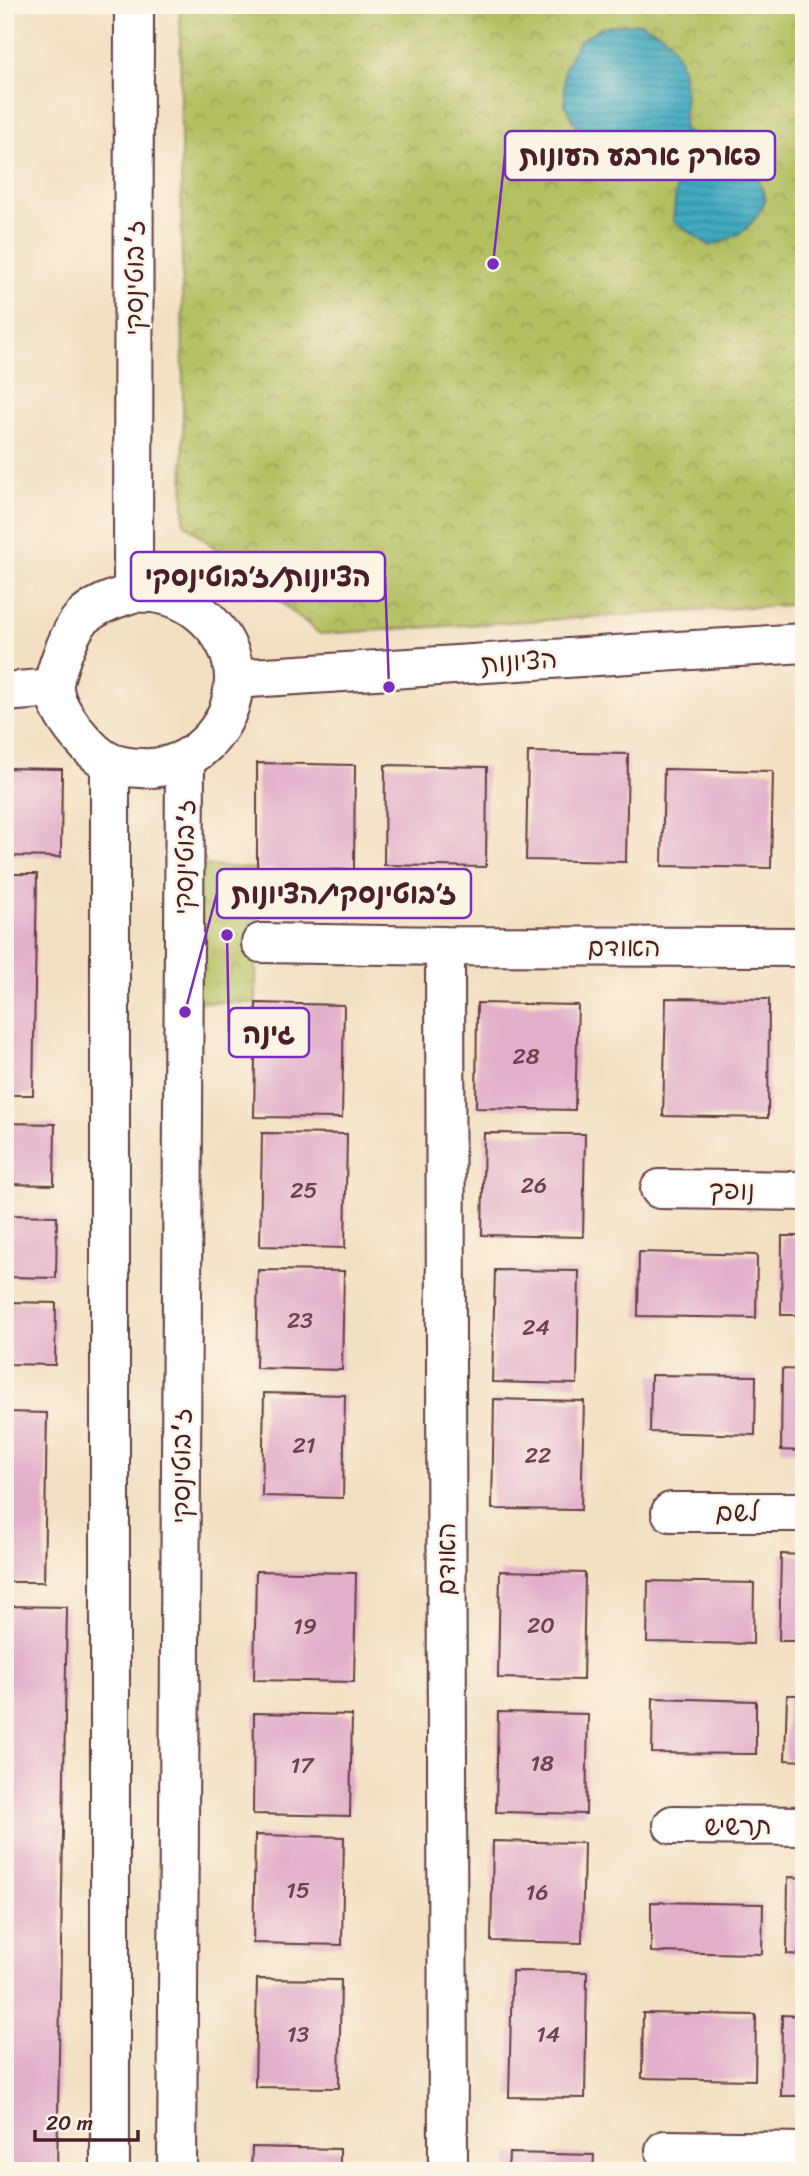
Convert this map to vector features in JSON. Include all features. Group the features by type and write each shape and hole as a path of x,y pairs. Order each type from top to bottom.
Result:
{"street":[{"name":"ז'בוטינסקי","path":"132,593 135,5"},
{"path":"132,593 159,594 188,603 212,622 228,649 234,679 226,717 209,743 185,761 155,769 110,764 87,745 68,722 54,688 64,649 80,620 103,603 132,593"},
{"name":"הציונות","path":"234,679 804,643"},
{"path":"5,691 54,688"},
{"name":"ז'בוטינסקי","path":"177,2171 185,761"},
{"path":"110,764 110,2171"},
{"name":"האודם","path":"261,943 804,947"},
{"name":"האודם","path":"445,946 447,2171"},
{"name":"נופך","path":"660,1189 804,1191"},
{"name":"לשם","path":"671,1512 804,1512"},
{"name":"תרשיש","path":"673,1825 804,1826"},
{"path":"665,2150 804,2152"}],"green space":[{"path":"180,5 804,5 804,604 320,634 184,523"},
{"path":"197,865 257,869 256,1003 196,1002"}],"water":[{"path":"640,23 665,36 675,49 684,82 683,128 703,148 724,151 756,172 766,199 756,218 730,239 710,246 673,221 677,181 652,153 580,134 565,104 564,70 579,41 602,27"}],"building":[{"path":"528,752 628,754 626,862 526,860"},
{"path":"257,763 355,765 354,870 257,869"},
{"path":"385,765 487,767 486,867 384,865"},
{"path":"5,768 62,769 61,857 5,856"},
{"path":"664,769 773,771 771,868 662,866"},
{"path":"801,802 804,802 804,849 801,849"},
{"path":"5,874 37,874 33,1095 5,1095"},
{"path":"801,997 804,997 804,1105 799,1105"},
{"path":"666,998 769,999 768,1118 663,1116"},
{"path":"256,1003 344,1005 342,1118 254,1117"},
{"path":"477,1003 578,1005 575,1110 476,1108"},
{"path":"5,1123 55,1124 54,1185 5,1184"},
{"path":"262,1133 347,1134 345,1248 260,1246"},
{"path":"484,1133 585,1134 583,1237 482,1235"},
{"path":"8,1215 57,1216 56,1278 7,1277"},
{"path":"782,1236 804,1236 804,1315 781,1315"},
{"path":"639,1252 757,1255 756,1318 638,1316"},
{"path":"258,1270 344,1271 342,1370 256,1368"},
{"path":"495,1270 579,1271 577,1384 492,1382"},
{"path":"6,1302 56,1303 55,1365 5,1364"},
{"path":"782,1369 804,1370 804,1451 781,1450"},
{"path":"651,1375 756,1376 755,1435 650,1432"},
{"path":"264,1393 345,1395 343,1498 262,1496"},
{"path":"494,1399 584,1401 581,1510 492,1509"},
{"path":"5,1412 47,1413 44,1582 5,1582"},
{"path":"781,1554 804,1555 804,1641 779,1641"},
{"path":"256,1571 356,1573 354,1682 254,1680"},
{"path":"500,1571 585,1573 583,1680 498,1678"},
{"path":"648,1581 754,1583 753,1644 647,1642"},
{"path":"5,1606 67,1607 57,2171 5,2171"},
{"path":"787,1695 804,1695 804,1761 785,1760"},
{"path":"653,1698 756,1701 756,1754 652,1753"},
{"path":"498,1712 588,1714 586,1814 496,1812"},
{"path":"254,1713 352,1715 350,1816 253,1814"},
{"path":"255,1835 344,1837 342,1945 253,1943"},
{"path":"493,1841 584,1843 582,1943 491,1941"},
{"path":"788,1877 804,1878 804,1955 787,1954"},
{"path":"651,1902 763,1904 762,1954 651,1952"},
{"path":"512,1971 587,1972 585,2098 509,2097"},
{"path":"257,1979 341,1980 339,2088 255,2087"},
{"path":"643,2013 756,2015 755,2080 642,2078"},
{"path":"782,2015 804,2016 804,2096 781,2096"},
{"path":"252,2147 340,2149 340,2171 251,2171"},
{"path":"509,2153 594,2155 593,2171 508,2171"}],"place":[{"name":"פארק ארבע העונות","path":"493,264"},
{"name":"הציונות/ז׳בוטינסקי","path":"389,687"},
{"name":"גינה","path":"227,935"},
{"name":"ז׳בוטינסקי/הציונות","path":"185,1012"}]}
